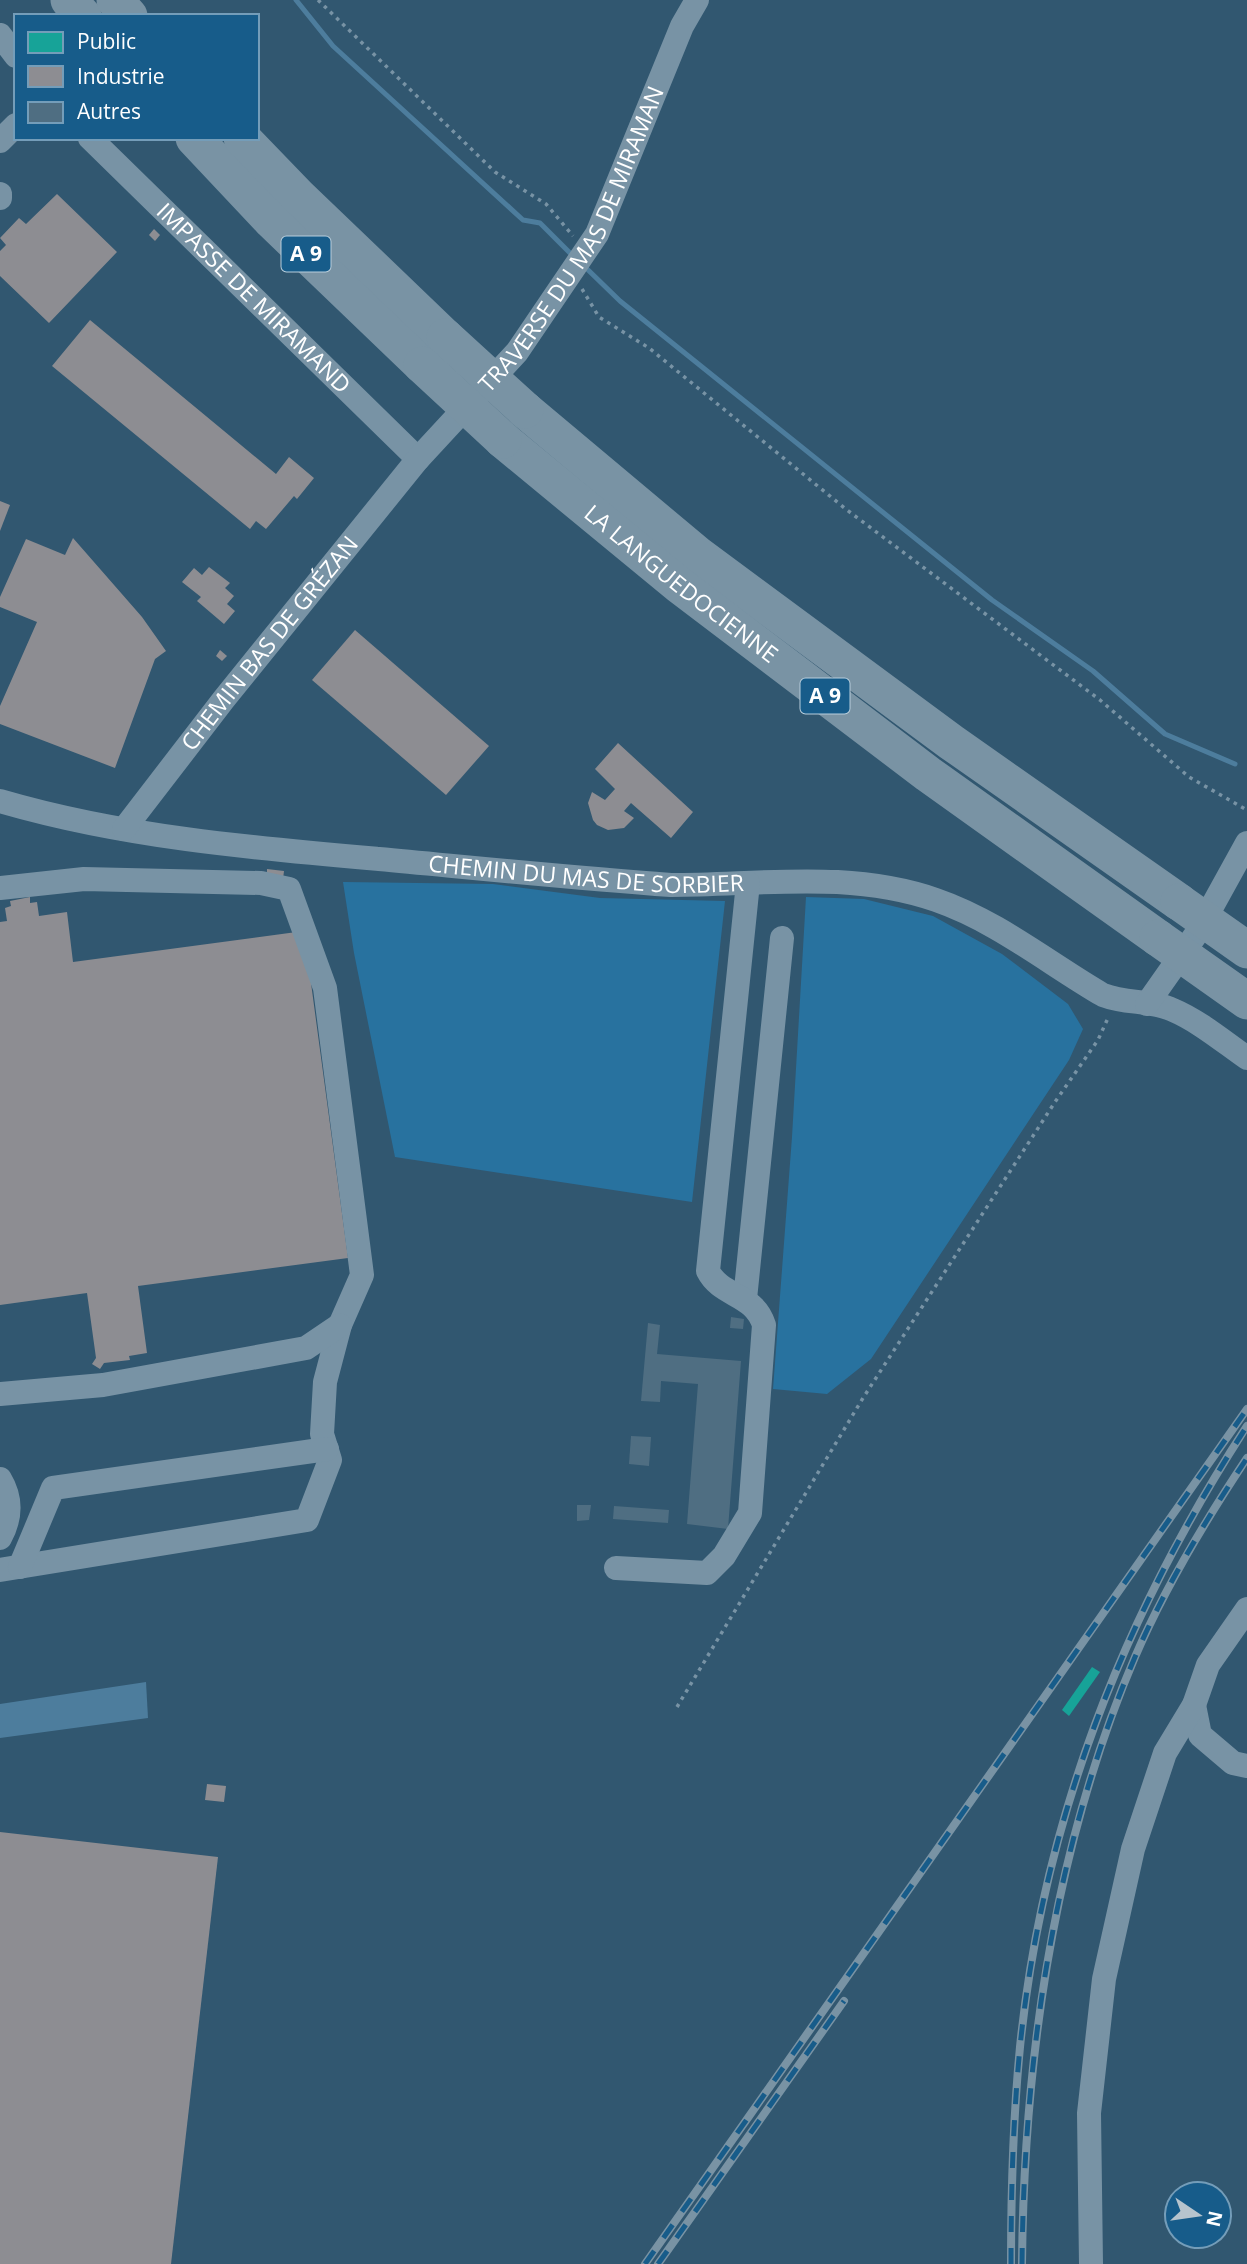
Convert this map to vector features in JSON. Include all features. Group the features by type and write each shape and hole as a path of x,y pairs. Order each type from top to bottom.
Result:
{"highway":[{"path":"69,0 81,14"},
{"path":"115,0 127,14"},
{"name":"LA LANGUEDOCIENNE","path":"196,140 272,221 503,440 679,585 929,774 1247,1001"},
{"name":"LA LANGUEDOCIENNE","path":"244,140 298,196 445,337 526,410 698,555 951,742 1247,950"}],"street":[{"name":"TRAVERSE DU MAS DE MIRAMAN","path":"418,459 517,352 597,234 682,26 697,0"},
{"path":"0,35 14,53"},
{"path":"0,141 14,127"},
{"name":"IMPASSE DE MIRAMAND","path":"92,140 418,459"},
{"name":"CHEMIN BAS DE GRÉZAN","path":"124,829 224,699 418,459"},
{"name":"CHEMIN DU MAS DE SORBIER","path":"0,801 82,822 253,848 671,885 812,880 881,886 937,900 967,913 1020,942 1103,995 1174,1010 1247,1058"},
{"path":"1147,1004 1199,930 1247,844"},
{"path":"0,888 83,878 261,883 289,889 325,988 362,1275 340,1325 326,1382 322,1434 330,1460 307,1520 10,1568"},
{"path":"616,1568 707,1573 724,1556 750,1513 764,1325 760,1312 745,1299 720,1286 708,1272 748,883"},
{"path":"745,1299 782,939"},
{"path":"0,1394 103,1385 306,1348 340,1325"},
{"path":"10,1568 53,1488 327,1449"},
{"path":"0,1479 8,1492 9,1517 0,1538"},
{"path":"1091,2264 1090,2113 1104,1979 1133,1849 1165,1753 1194,1705 1208,1665 1247,1609"},
{"path":"1194,1705 1200,1735 1233,1763 1247,1766"}],"path":[{"path":"318,0 495,172 546,204 586,250"},
{"path":"572,271 599,317 649,348 847,510 1100,700 1189,777 1247,810"},
{"path":"677,1707 863,1398 1098,1040"}],"shaded area":[{"path":"343,882 493,884 600,898 725,901 692,1202 395,1157 354,953"},
{"path":"806,897 864,899 933,916 1002,954 1068,1004 1083,1029 1069,1060 871,1359 827,1394 773,1389"},
{"path":"146,1682 148,1718 0,1738 0,1704"}],"building: Public":[{"path":"1092,1667 1100,1672 1069,1716 1062,1710"}],"building: Industrie":[{"path":"57,194 117,252 49,323 0,276 0,251 6,245 0,238 19,218 26,224"},
{"path":"154,229 160,235 155,241 149,235"},
{"path":"90,320 276,474 289,457 314,478 297,499 294,496 266,529 256,521 250,529 52,366"},
{"path":"0,501 10,505 0,531"},
{"path":"73,538 142,617 166,651 155,659 115,768 0,724 0,706 37,622 0,607 0,597 26,539 65,555"},
{"path":"209,567 230,583 225,588 234,596 227,604 235,611 224,624 197,601 201,597 182,582 194,568 202,575"},
{"path":"355,630 489,746 446,795 312,680"},
{"path":"220,650 227,656 222,661 216,656"},
{"path":"618,743 693,812 671,838 631,803 624,811 634,818 624,828 608,830 593,820 588,803 592,792 605,800 615,789 595,769"},
{"path":"267,869 284,871 283,879 267,873"},
{"path":"30,897 30,903 37,902 39,916 67,912 73,962 304,931 348,1258 138,1286 147,1353 129,1356 130,1360 104,1363 100,1369 92,1364 96,1358 87,1293 0,1305 0,922 7,921 5,908 11,906 10,901"},
{"path":"207,1784 226,1786 224,1802 205,1800"},
{"path":"0,1832 218,1857 171,2264 0,2264"}],"building: Autres":[{"path":"731,1317 744,1319 743,1329 730,1328"},
{"path":"648,1323 660,1325 657,1354 741,1361 728,1529 687,1524 698,1384 661,1381 660,1402 641,1401"},
{"path":"631,1436 651,1437 649,1466 629,1464"},
{"path":"577,1505 591,1505 589,1520 577,1521"},
{"path":"614,1506 669,1510 668,1523 613,1519"}],"waterway":[{"path":"296,0 333,46 523,220 540,223 574,257"},
{"path":"584,266 620,301 992,600 1093,671 1165,734 1235,764"}],"railway":[{"path":"645,2264 1247,1409"},
{"path":"1011,2264 1013,2155 1020,2047 1031,1963 1048,1881 1069,1801 1096,1723 1162,1572 1247,1426"},
{"path":"1022,2264 1024,2186 1037,2032 1048,1955 1083,1804 1107,1730 1135,1657 1159,1605 1186,1555 1247,1458"},
{"path":"658,2264 844,2001"}]}
